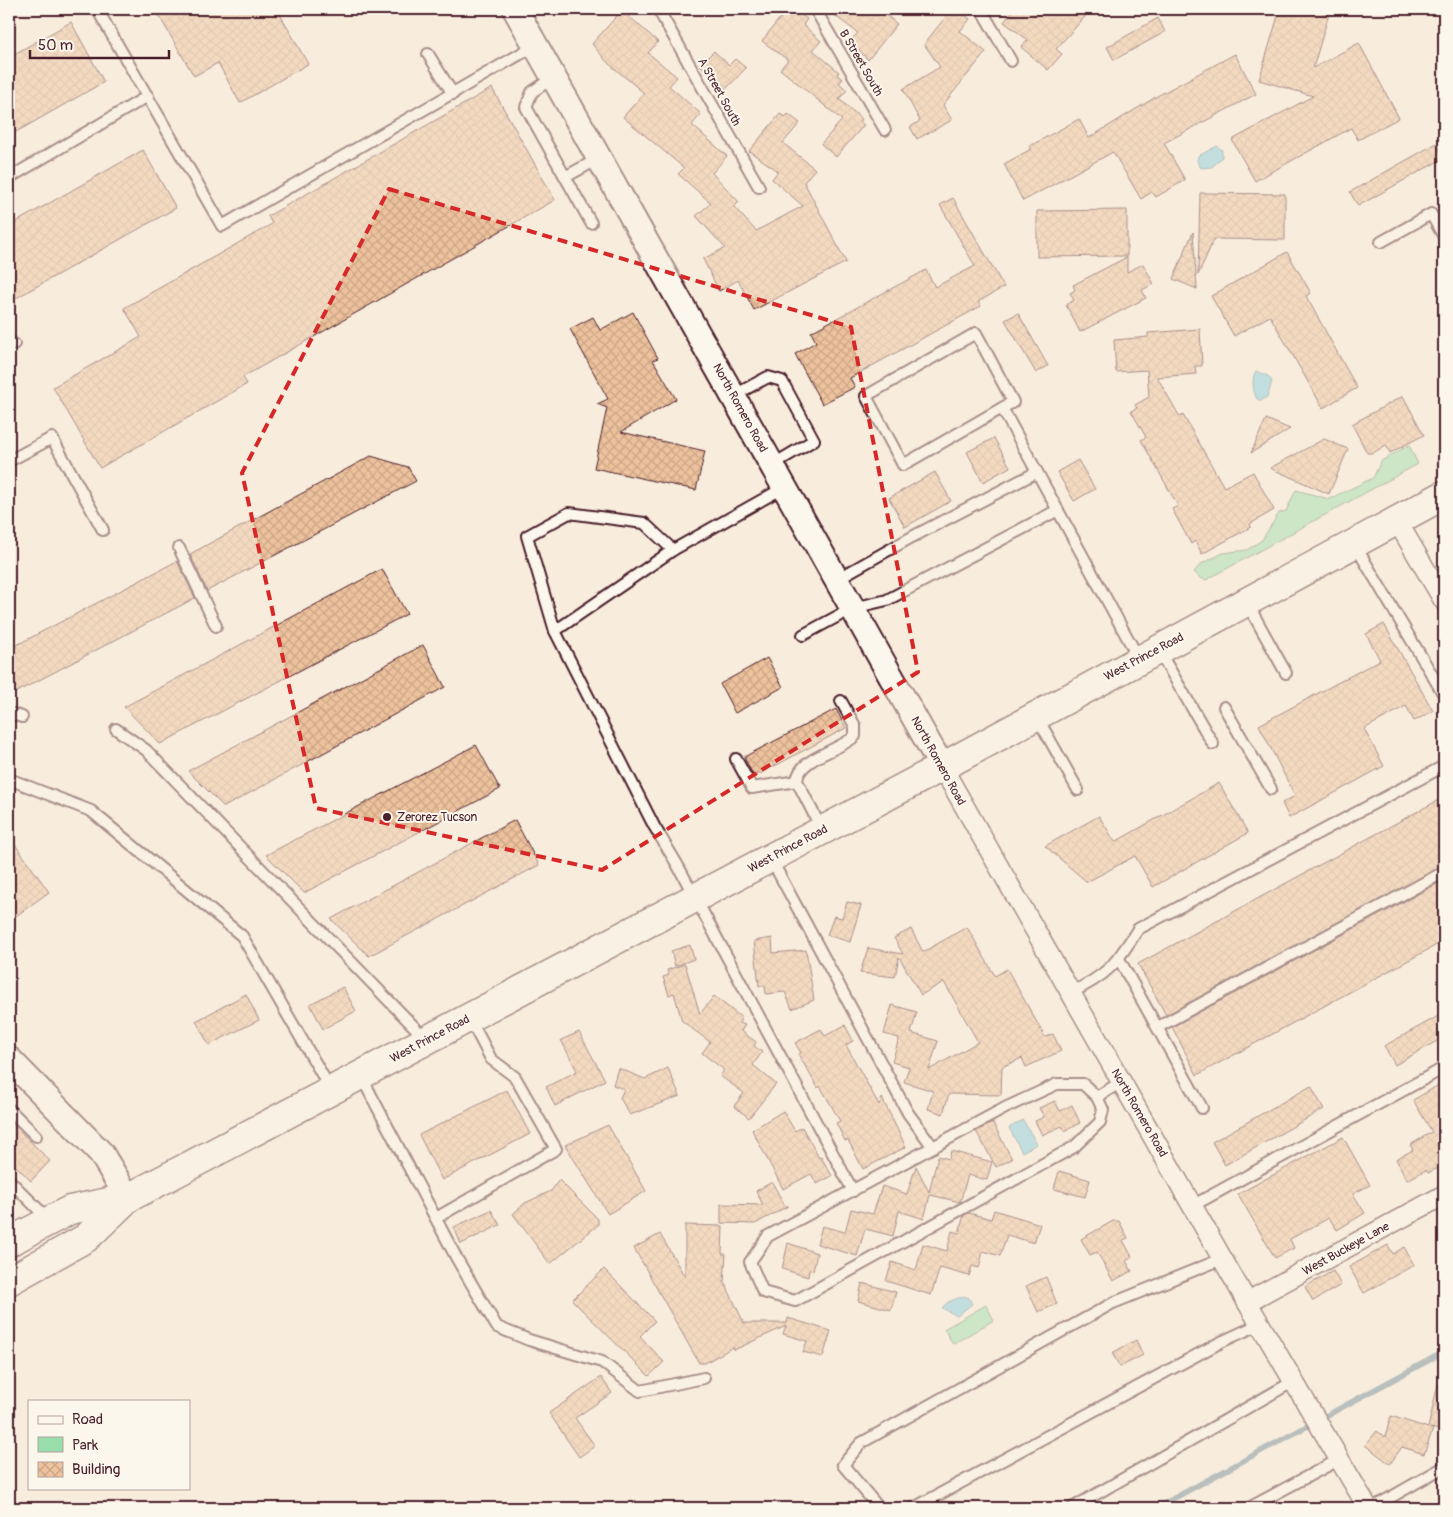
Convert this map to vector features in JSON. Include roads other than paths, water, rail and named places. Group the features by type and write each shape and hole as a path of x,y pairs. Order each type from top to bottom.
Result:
{"main road":[{"name":"West Prince Road","path":"9,1281 86,1238 128,1198 942,768 1444,495"},
{"name":"West Prince Road","path":"9,1242 70,1210 128,1198"}],"street":[{"name":"North Romero Road","path":"516,9 1070,993 1247,1302 1370,1508"},
{"path":"1396,521 1444,601"},
{"path":"9,1059 101,1153 128,1198"},
{"name":"West Buckeye Lane","path":"1247,1302 1444,1195"}],"lane":[{"path":"97,9 222,226 536,45"},
{"name":"A Street South","path":"658,9 759,187"},
{"name":"B Street South","path":"815,9 885,130"},
{"path":"981,9 1011,61"},
{"path":"428,54 453,94"},
{"path":"554,77 532,92 526,106 591,223"},
{"path":"9,178 148,96"},
{"path":"565,177 600,158"},
{"path":"1381,242 1431,214 1444,237"},
{"path":"976,333 1013,402 1002,408 903,465 866,396 976,333"},
{"path":"733,396 768,377 782,381 814,440 772,465"},
{"path":"1002,408 1058,510 1149,655 1212,744"},
{"path":"9,461 52,438 103,530"},
{"path":"837,579 1036,472"},
{"path":"556,631 673,550 785,487"},
{"path":"803,635 853,608 887,600 1058,510"},
{"path":"673,550 644,523 569,513 527,536 556,631 654,826 677,864 694,899 853,1191"},
{"path":"1354,544 1444,695"},
{"path":"178,548 216,626"},
{"path":"1246,602 1286,673"},
{"path":"822,831 797,781 797,774 802,766 848,742 855,736 855,726 841,702"},
{"path":"1224,707 1271,789"},
{"path":"9,713 22,717"},
{"path":"1036,716 1078,790"},
{"path":"116,729 146,750 427,1040"},
{"path":"736,759 752,788 797,781"},
{"path":"1070,993 1098,980 1119,959 1138,930 1444,766"},
{"path":"9,779 91,811 242,936 332,1091"},
{"path":"770,858 908,1113 933,1148"},
{"path":"1158,1027 1444,872"},
{"path":"1119,959 1202,1108"},
{"path":"436,1218 556,1149 515,1077 491,1059 469,1018"},
{"path":"1192,1206 1444,1068"},
{"path":"361,1075 436,1218 497,1327 529,1340 602,1362 640,1390 704,1378"},
{"path":"1096,1097 1121,1082"},
{"path":"1057,1084 1083,1084 1096,1097 1103,1110 1100,1122 1074,1147 795,1301 764,1292 750,1262 768,1236 1007,1107 1057,1084"},
{"path":"9,1109 36,1136"},
{"path":"9,1180 50,1221"},
{"path":"879,1508 843,1465 861,1443 1113,1303 1222,1259"},
{"path":"914,1508 1221,1342 1260,1324"},
{"path":"1072,1508 1297,1387"},
{"path":"1249,1508 1322,1469 1337,1452"},
{"path":"1370,1508 1444,1467"}],"water":[{"path":"1217,146 1222,150 1222,157 1212,167 1201,168 1197,161 1198,156"},
{"path":"1256,371 1268,376 1272,381 1268,396 1261,401 1257,399 1254,393 1253,377"},
{"path":"1023,1120 1037,1144 1022,1152 1009,1128"},
{"path":"964,1296 969,1298 972,1304 957,1316 942,1308 948,1302"}],"waterway":[{"path":"1156,1508 1444,1352"}],"place":[{"name":"Zerorez Tucson","path":"387,817"}]}
